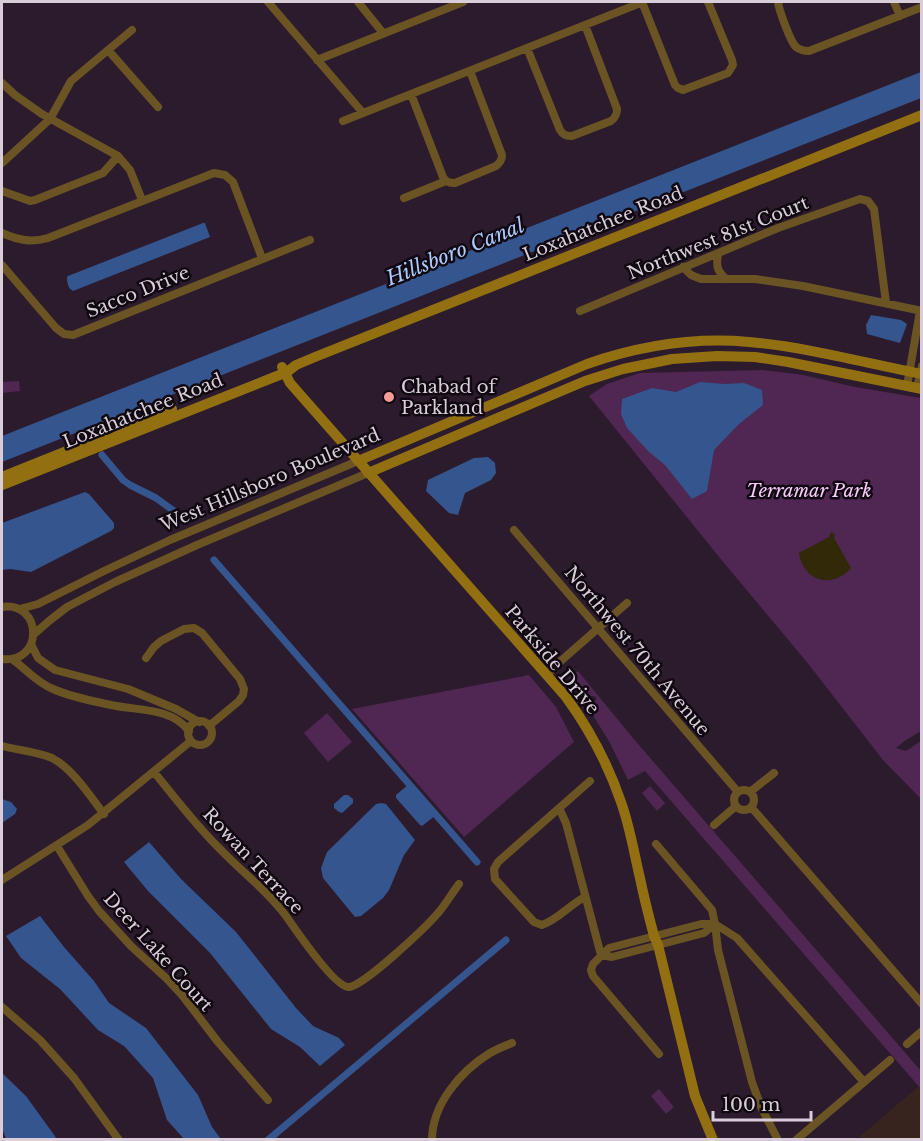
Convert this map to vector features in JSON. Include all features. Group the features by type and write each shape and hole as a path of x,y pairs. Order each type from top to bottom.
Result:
{"street":[{"path":"268,2 363,113"},
{"path":"358,2 383,33"},
{"path":"317,60 463,2"},
{"path":"343,121 643,2 675,85 683,90 728,73 733,65 708,2"},
{"path":"778,2 793,42 802,51 813,50 921,7"},
{"path":"894,2 900,16"},
{"path":"526,48 562,134 572,136 611,121 617,114 617,109 585,25"},
{"path":"2,163 50,119 71,81 132,30"},
{"path":"108,50 158,107"},
{"path":"404,198 446,181 455,183 496,166 502,159 470,71"},
{"path":"2,83 50,119 118,156 130,170 142,200"},
{"path":"411,94 446,181"},
{"name":"Loxahatchee Road","path":"2,477 296,365 921,115"},
{"path":"2,191 30,201 35,200 103,173 118,156"},
{"path":"2,233 22,240 38,241 214,172 225,175 233,182 262,258"},
{"name":"Northwest 81st Court","path":"580,311 778,228 860,199 868,201 874,209 886,303"},
{"name":"Sacco Drive","path":"2,265 56,328 64,334 73,335 310,240"},
{"path":"718,254 716,264 719,273 726,279"},
{"path":"683,267 701,279 755,279 803,286 921,311 915,388"},
{"name":"West Hillsboro Boulevard","path":"20,609 38,604 170,540 586,364 626,352 702,341 750,342 918,371"},
{"name":"West Hillsboro Boulevard","path":"33,635 67,607 197,544 585,381 623,369 659,361 707,356 754,357 915,388"},
{"name":"Loxahatchee Road","path":"2,485 283,370"},
{"name":"Parkside Drive","path":"283,370 290,383 547,675 584,722 609,771 622,804 695,1096 713,1140"},
{"name":"Northwest 70th Avenue","path":"514,530 738,792"},
{"path":"547,675 627,603"},
{"path":"2,607 12,606 20,609 30,619 33,627 31,644 23,654 12,659 2,658"},
{"path":"146,658 159,642 184,629 194,628 202,633 240,679 244,689 239,701 209,726"},
{"path":"31,644 38,658 55,670 128,688 203,722 209,726 212,734 208,742 199,745 189,738 189,731 199,722"},
{"path":"12,659 36,679 54,690 110,705 164,714 179,721 189,731"},
{"path":"2,880 104,814 191,741"},
{"path":"2,746 50,757 60,763 104,814"},
{"name":"Rowan Terrace","path":"154,772 207,835 272,898 310,950 342,986 359,984 412,939 438,912 459,884"},
{"path":"750,792 774,773"},
{"path":"585,897 574,902 552,922 542,925 534,922 495,879 494,869 498,862 590,781"},
{"path":"742,790 750,792 753,798 751,807 745,809 736,806 734,800 738,792 742,790"},
{"path":"714,825 736,806"},
{"path":"751,807 921,1004"},
{"path":"559,808 566,823 601,955"},
{"path":"656,844 712,910 718,950 752,1083 778,1140"},
{"name":"Deer Lake Court","path":"57,846 99,910 131,946 182,995 268,1100"},
{"path":"601,955 612,957 692,926 715,924 737,938 864,1082"},
{"path":"659,1054 593,976 591,970 593,964 609,948 694,936 704,933 715,924"},
{"path":"692,926 694,936"},
{"path":"616,946 618,955"},
{"path":"2,1007 59,1060 88,1096 118,1140"},
{"path":"907,1044 921,1031"},
{"path":"432,1140 436,1117 452,1087 491,1052 512,1043"},
{"path":"796,1140 890,1060"}],"shaded area":[{"path":"919,1086 922,1089 921,1139 857,1139"}],"green space":[{"name":"Terramar Park","path":"763,370 803,375 855,387 921,398 921,731 896,748 906,751 921,741 921,799 883,760 806,661 589,396 607,384 640,373"},
{"path":"19,381 20,391 2,393 2,382"},
{"path":"578,671 632,737 921,1071 921,1089 645,771 628,780 610,743 588,707 596,700 596,697 578,692 569,678"},
{"path":"529,675 556,707 574,742 464,837 352,709"},
{"path":"327,713 352,742 328,762 304,733"},
{"path":"650,786 665,803 657,811 642,793"},
{"path":"659,1089 674,1107 666,1114 651,1096"}],"sand":[{"path":"831,532 835,534 834,538 851,568 835,579 819,579 806,570 799,553 829,537"}],"water":[{"name":"Hillsboro Canal","path":"921,72 921,98 2,462 2,436"},
{"path":"203,223 210,237 73,291 69,287 68,276"},
{"path":"871,315 901,320 907,324 900,343 867,334 866,325"},
{"path":"700,382 744,383 762,390 763,405 739,424 714,450 707,491 692,499 665,465 649,452 627,428 621,414 622,399 652,388 676,392"},
{"path":"488,457 495,463 496,473 491,480 465,493 458,515 449,513 426,491 428,480 474,458"},
{"path":"85,492 114,523 111,531 31,572 2,570 2,523"},
{"path":"409,784 436,815 422,826 396,798 396,795"},
{"path":"344,795 353,799 353,803 342,813 334,808 334,804"},
{"path":"2,799 11,802 17,809 15,814 2,823"},
{"path":"376,804 386,804 415,840 404,855 389,890 383,898 361,916 355,917 323,878 321,868 327,852"},
{"path":"149,842 181,879 236,932 313,1026 339,1038 345,1045 320,1066 300,1047 271,1029 210,953 148,891 124,862"},
{"path":"40,916 94,981 109,1003 146,1028 198,1095 212,1127 221,1139 184,1139 167,1120 153,1078 124,1046 98,1030 60,989 21,958 6,936"},
{"path":"2,1073 26,1096 57,1139 6,1139 2,1128"}],"waterway":[{"path":"102,455 123,480 156,498 178,514"},
{"path":"214,560 477,862"},
{"path":"268,1140 506,940"}],"place":[{"name":"Chabad of Parkland","path":"389,397"}]}
